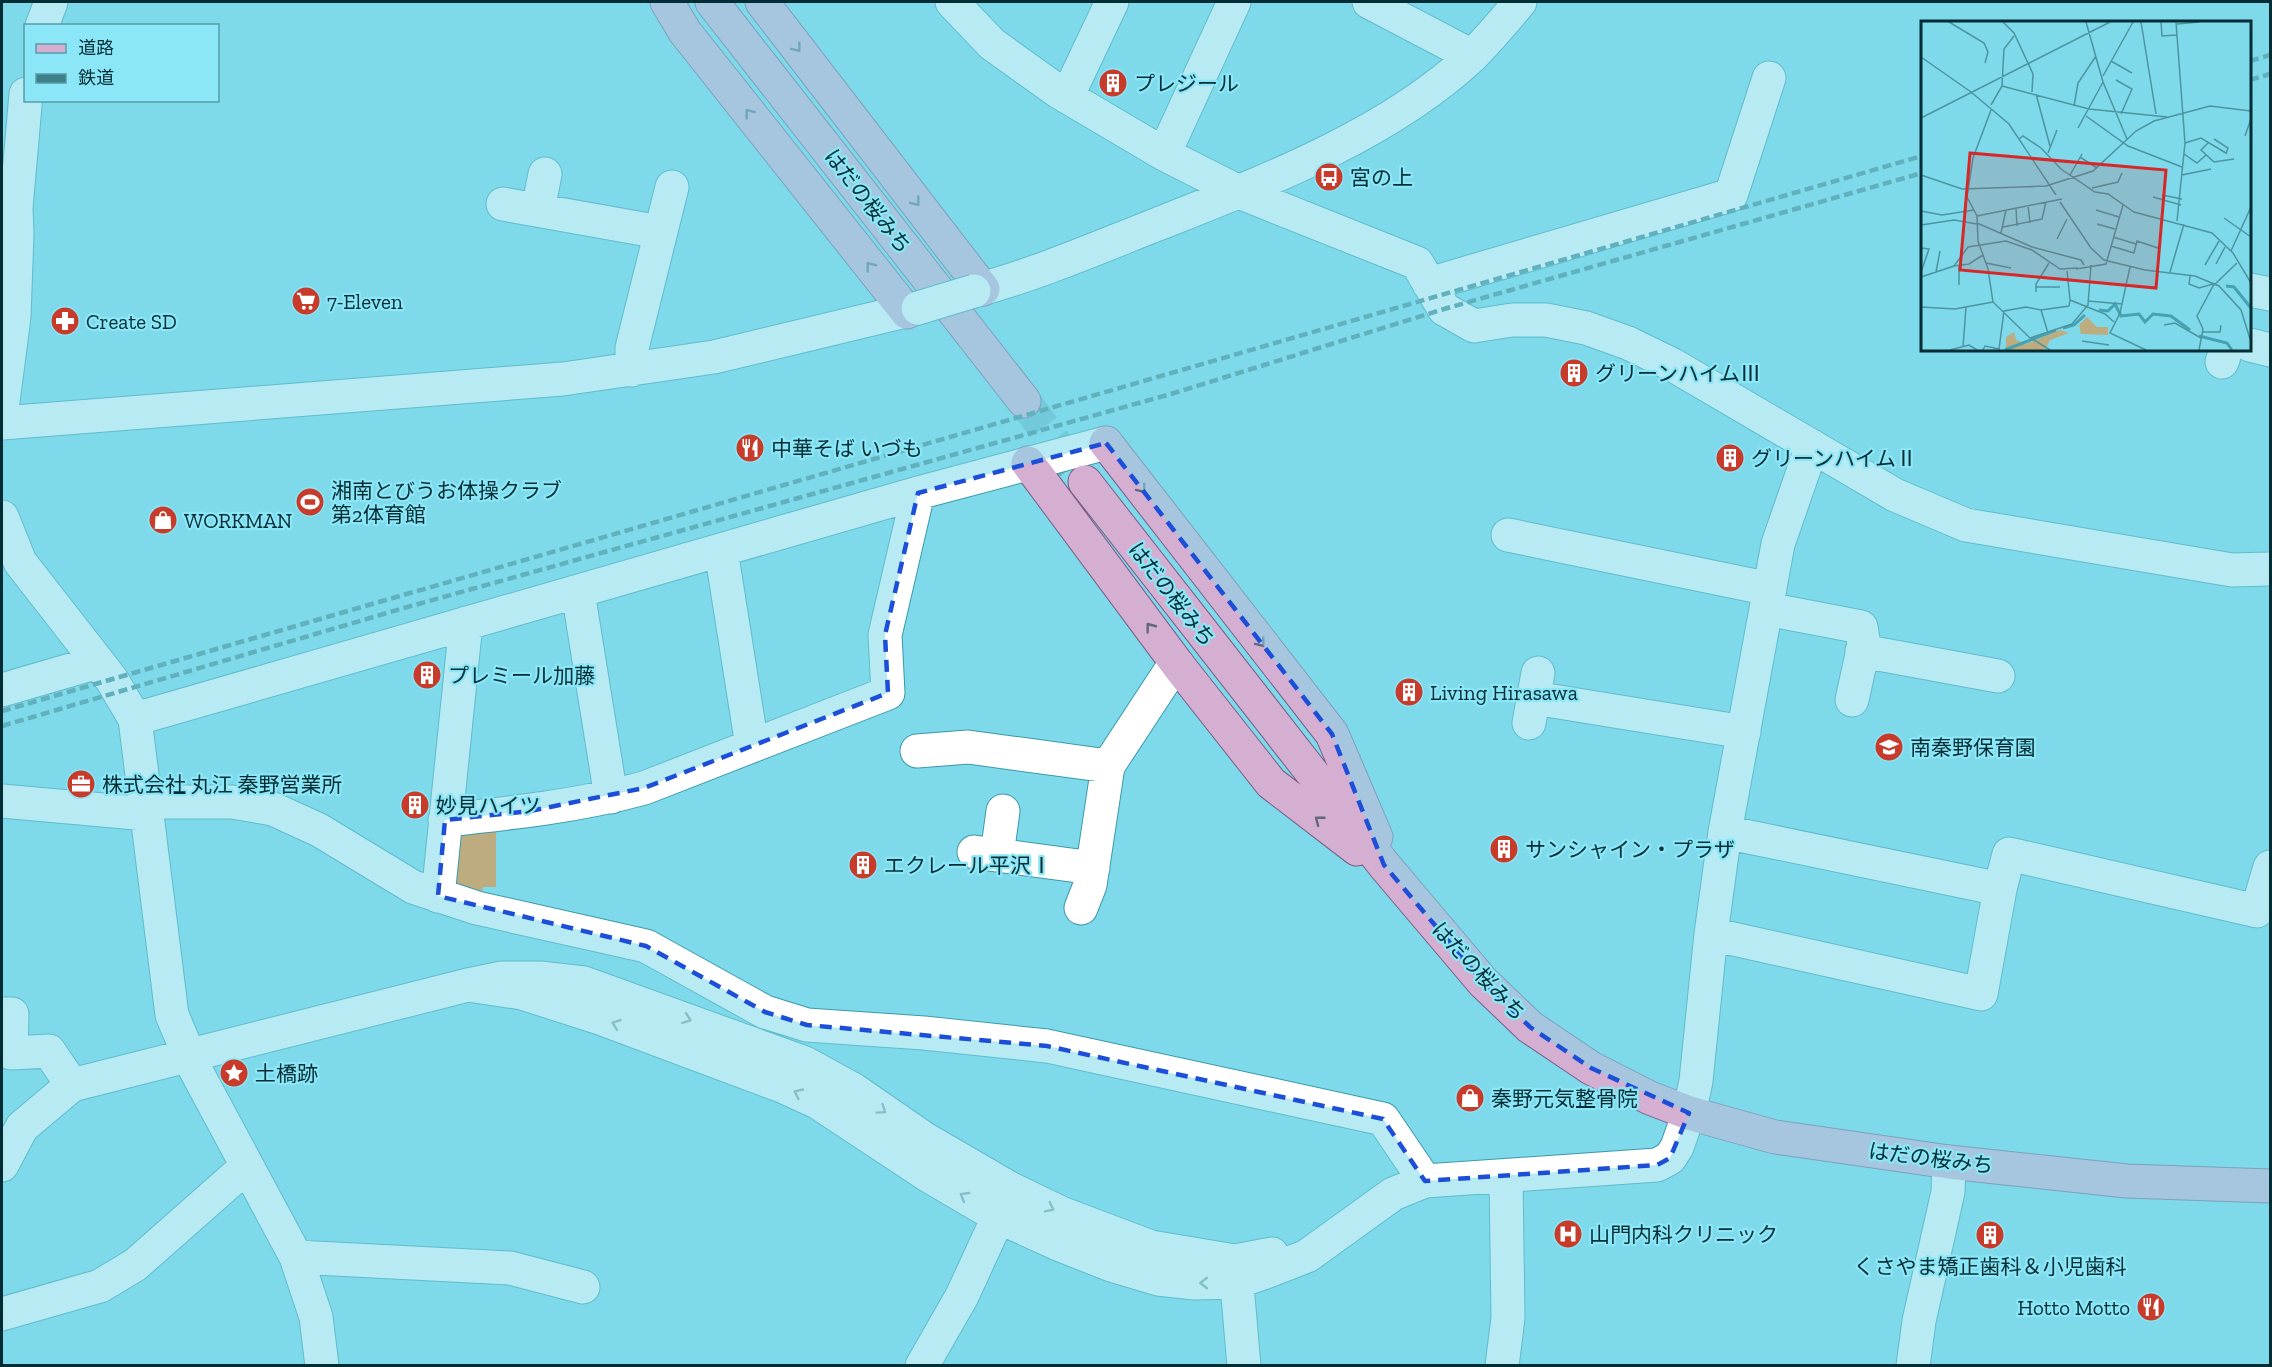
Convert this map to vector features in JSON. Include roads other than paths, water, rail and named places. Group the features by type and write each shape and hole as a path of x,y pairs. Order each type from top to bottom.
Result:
{"main road":[{"path":"667,2 685,32 913,310"},
{"name":"はだの桜みち","path":"712,2 1023,401"},
{"path":"762,2 979,290"},
{"path":"1106,443 1332,734 1373,827 1384,865"},
{"path":"1028,464 1178,665 1271,783 1353,846 1384,865"},
{"name":"はだの桜みち","path":"1084,482 1384,865 1483,982 1530,1027 1591,1068 1650,1098 1689,1113 1775,1137 1949,1162 2127,1181 2271,1186"}],"street":[{"path":"43,24 51,2"},
{"path":"952,2 992,44 1067,97 1164,153 1239,192 1417,263 1444,309 1474,326 1512,320 1546,320 1586,328 1628,343 1673,365 1895,495 1966,525 2232,570 2271,569"},
{"path":"1067,97 1112,2"},
{"path":"1164,153 1234,2"},
{"path":"1369,2 1472,56"},
{"path":"2,423 563,379 714,357 913,310 979,290 1093,250 1239,192 1299,165 1375,126 1432,88 1472,56 1520,2"},
{"path":"1429,284 1731,195 1769,78"},
{"path":"2,409 14,317 16,208 25,102"},
{"path":"538,210 545,174"},
{"path":"632,370 632,348 672,187"},
{"path":"503,204 660,232"},
{"path":"2251,290 2271,294"},
{"path":"2233,352 2271,350"},
{"path":"135,719 918,493 1106,443"},
{"path":"2,1165 22,1127 72,1086 468,985 502,978 540,978 584,982 750,1057 805,1063 854,1090 925,1140 1005,1203 1061,1213 1151,1247 1236,1272 1352,1223 1393,1194 1425,1181 1657,1166 1670,1158 1677,1147 1689,1113 1696,1081 1711,934 1725,832 1743,732 1778,543 1812,446"},
{"path":"445,820 530,811 611,797 644,788 888,693 885,635 918,493"},
{"path":"2,517 20,562 112,680 135,719 172,1015 189,1056 246,1167 296,1257 316,1317 322,1365"},
{"path":"1508,535 1632,549 1768,599 1861,627 1864,645 1852,700"},
{"path":"721,550 752,746"},
{"path":"578,592 611,797"},
{"path":"438,896 466,623"},
{"path":"1862,651 1984,666"},
{"path":"2,690 98,662"},
{"path":"1081,908 1090,885 1108,766 1169,673 1178,665"},
{"path":"1534,698 1630,725 1743,732"},
{"path":"917,751 968,747 1108,766"},
{"path":"2,801 147,808 232,802 273,809 319,830 413,887 477,908 646,946 765,1012 807,1024 1047,1046 1383,1119 1425,1181"},
{"path":"1003,811 986,853 1093,868"},
{"path":"1725,832 2000,889"},
{"path":"1711,934 1981,994 2000,889 2009,854 2257,911 2271,867"},
{"path":"750,1057 765,1012"},
{"path":"2,1014 12,1014 11,1053 49,1051 72,1086"},
{"path":"1913,1365 1919,1321 1948,1192 1949,1162"},
{"path":"2,1314 100,1286 135,1265 246,1167"},
{"path":"1502,1365 1508,1318 1506,1177"},
{"path":"922,1365 962,1296 1005,1203"},
{"path":"296,1257 510,1268 583,1287"},
{"path":"1236,1272 1244,1365"}],"tunnel":[{"path":"1024,401 1080,476"}],"railway":[{"path":"2251,61 2270,55"},
{"path":"2251,80 2270,74"},
{"path":"2,711 1921,156"},
{"path":"2,726 404,608 1171,394 1444,309 1921,173"}],"place":[{"name":"プレジール","path":"1113,83"},
{"name":"宮の上","path":"1329,177"},
{"name":"7-Eleven","path":"306,301"},
{"name":"Create SD","path":"65,321"},
{"name":"グリーンハイムⅢ","path":"1574,373"},
{"name":"中華そば いづも","path":"750,448"},
{"name":"グリーンハイムⅡ","path":"1730,458"},
{"name":"湘南とびうお体操クラブ 第2体育館","path":"310,502"},
{"name":"WORKMAN","path":"163,520"},
{"name":"プレミール加藤","path":"427,675"},
{"name":"Living Hirasawa","path":"1409,692"},
{"name":"南秦野保育園","path":"1889,747"},
{"name":"株式会社 丸江 秦野営業所","path":"81,784"},
{"name":"妙見ハイツ","path":"415,805"},
{"name":"サンシャイン・プラザ","path":"1504,849"},
{"name":"エクレール平沢Ⅰ","path":"863,865"},
{"name":"土橋跡","path":"234,1073"},
{"name":"秦野元気整骨院","path":"1470,1098"},
{"name":"山門内科クリニック","path":"1568,1234"},
{"name":"くさやま矯正歯科＆小児歯科","path":"1990,1235"},
{"name":"Hotto Motto","path":"2151,1307"}]}
